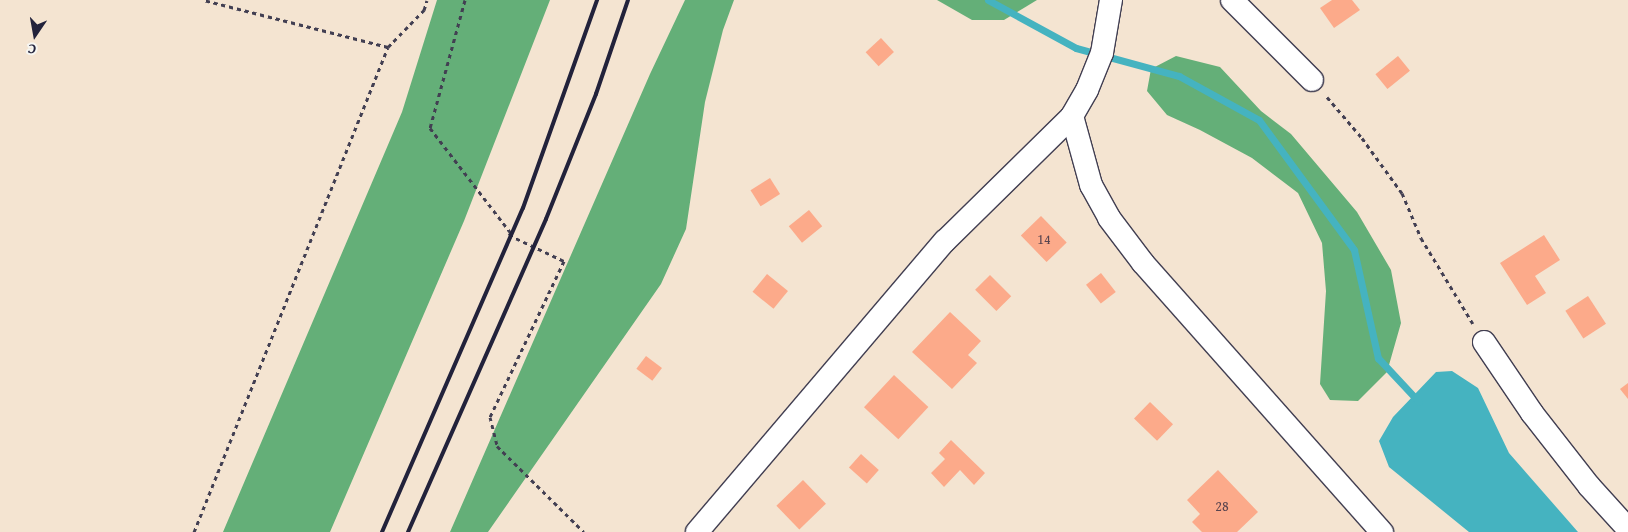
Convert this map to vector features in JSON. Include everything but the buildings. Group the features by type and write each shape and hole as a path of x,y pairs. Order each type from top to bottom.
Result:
{"street":[{"path":"696,532 945,241 1072,116 1087,90 1102,53 1111,0"},
{"path":"1232,0 1312,80"},
{"path":"1072,116 1090,185 1109,218 1143,263 1382,532"},
{"path":"1484,342 1532,413 1589,486 1628,529"}],"path":[{"path":"204,0 388,47"},
{"path":"194,532 388,47 424,10 427,0"},
{"path":"466,0 430,128 510,233 508,235 564,261 490,417 494,436 497,446 584,532"},
{"path":"1312,80 1362,138 1402,193 1421,238 1484,342"}],"green space":[{"path":"437,0 550,0 464,221 330,532 223,532 402,112"},
{"path":"685,0 734,0 723,30 705,102 686,229 661,284 488,532 450,532 650,74"},
{"path":"937,0 1037,0 1004,20 972,20"},
{"path":"1176,56 1220,67 1261,111 1291,134 1357,212 1391,270 1401,323 1387,372 1358,401 1330,400 1320,384 1326,291 1322,243 1298,193 1252,158 1200,130 1167,115 1147,91 1151,69"}],"water":[{"path":"1452,371 1478,388 1509,453 1578,532 1469,532 1389,467 1379,441 1393,417 1436,372"}],"waterway":[{"path":"988,0 1076,48 1179,76 1259,120 1354,250 1378,358 1419,402"}],"railway":[{"path":"382,532 523,208 597,0"},
{"path":"408,532 546,219 596,94 628,0"}]}
